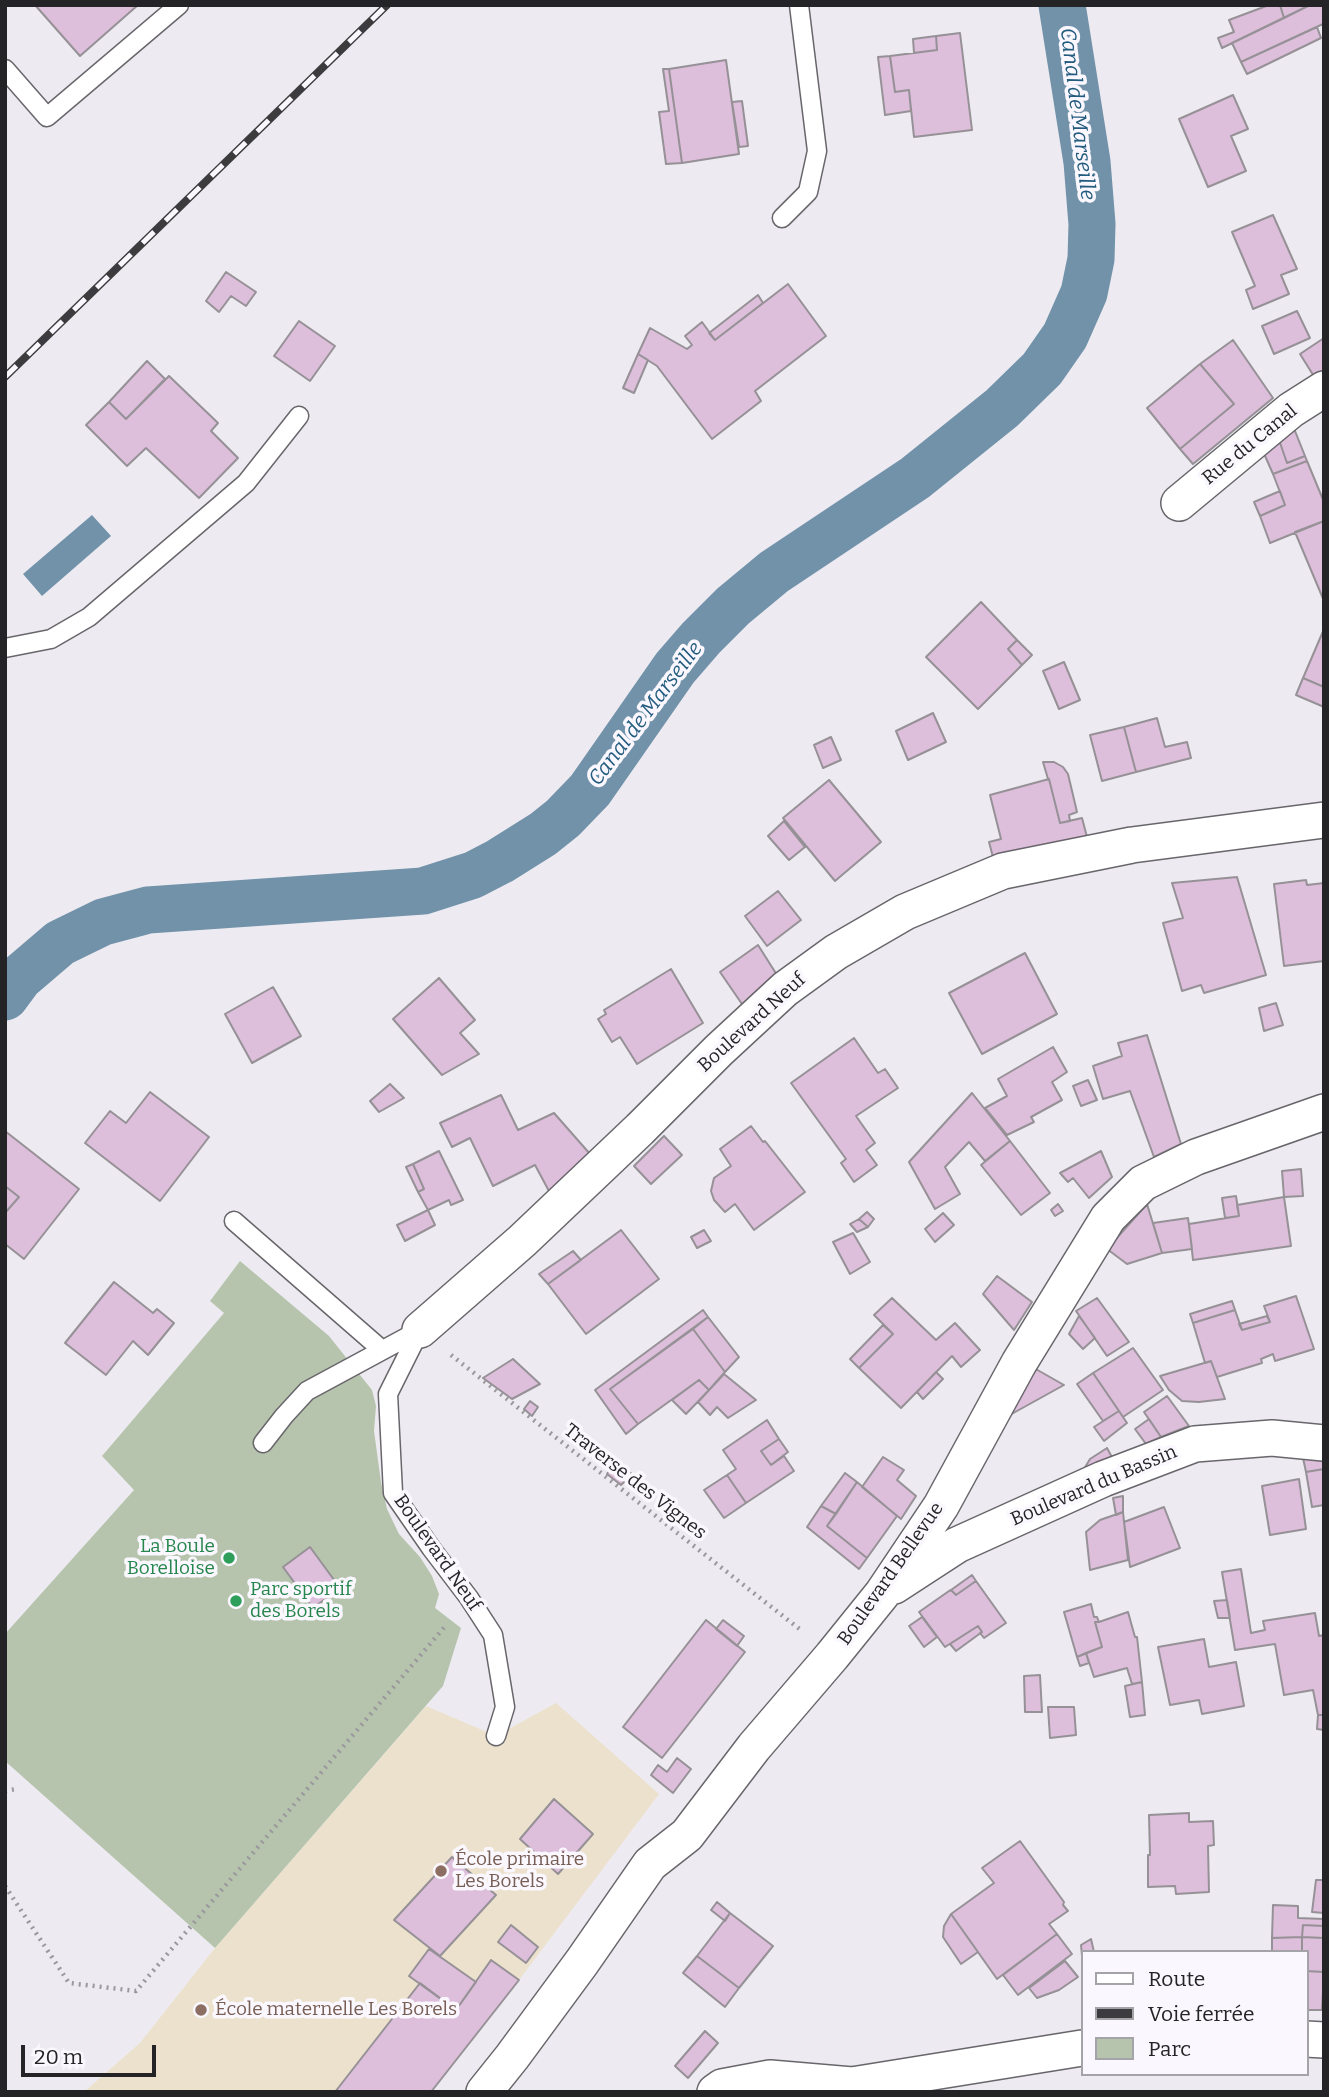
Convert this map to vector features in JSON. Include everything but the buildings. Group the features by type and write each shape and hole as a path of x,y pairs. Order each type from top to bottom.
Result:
{"street":[{"name":"Rue du Canal","path":"1179,503 1291,410 1324,389"},
{"name":"Boulevard Neuf","path":"420,1330 532,1232 785,989 836,952 905,912 1003,872 1132,845 1324,820"},
{"name":"Boulevard Bellevue","path":"484,2092 582,1962 650,1864 687,1835 754,1747 882,1594 941,1506 1019,1363 1108,1218 1143,1183 1196,1157 1324,1112"},
{"name":"Boulevard du Bassin","path":"882,1594 957,1545 1103,1479 1195,1444 1272,1438 1324,1443"},
{"path":"715,2092 722,2087 771,2078 852,2085 1080,2048"}],"lane":[{"path":"5,69 47,117 179,5"},
{"path":"782,218 808,192 817,151 799,5"},
{"path":"5,648 51,639 89,617 246,483 299,416"},
{"path":"234,1221 382,1350"},
{"name":"Boulevard Neuf","path":"263,1443 307,1391 420,1330"},
{"name":"Boulevard Neuf","path":"420,1330 388,1394 393,1493 469,1598 493,1636 505,1707 496,1736"}],"path":[{"name":"Traverse des Vignes","path":"420,1330 832,1656"},
{"path":"5,1886 69,1983 136,1991 469,1598"},
{"path":"5,1791 16,1789"}],"shaded area":[{"name":"École primaire Les Borels","path":"556,1703 659,1794 431,2092 84,2092 140,2043 215,1948 426,1706 496,1736"}],"green space":[{"name":"Parc sportif des Borels","path":"240,1261 329,1336 372,1390 376,1406 374,1431 387,1509 399,1534 420,1557 432,1576 439,1594 435,1608 461,1628 443,1686 215,1948 5,1761 5,1634 134,1490 102,1456 224,1313 210,1301"}],"water":[{"path":"92,515 111,536 42,596 23,574"}],"waterway":[{"name":"Canal de Marseille","path":"5,997 19,978 60,943 103,922 148,910 423,891 473,875 500,861 543,834 590,790 675,668 733,606 774,572 915,478 1002,408 1042,369 1065,336 1084,293 1091,259 1092,224 1087,162 1062,5"}],"railway":[{"path":"5,377 387,5"}],"place":[{"name":"La Boule Borelloise","path":"229,1558"},
{"name":"Parc sportif des Borels","path":"236,1601"},
{"name":"École primaire Les Borels","path":"441,1871"},
{"name":"École maternelle Les Borels","path":"201,2010"}]}
